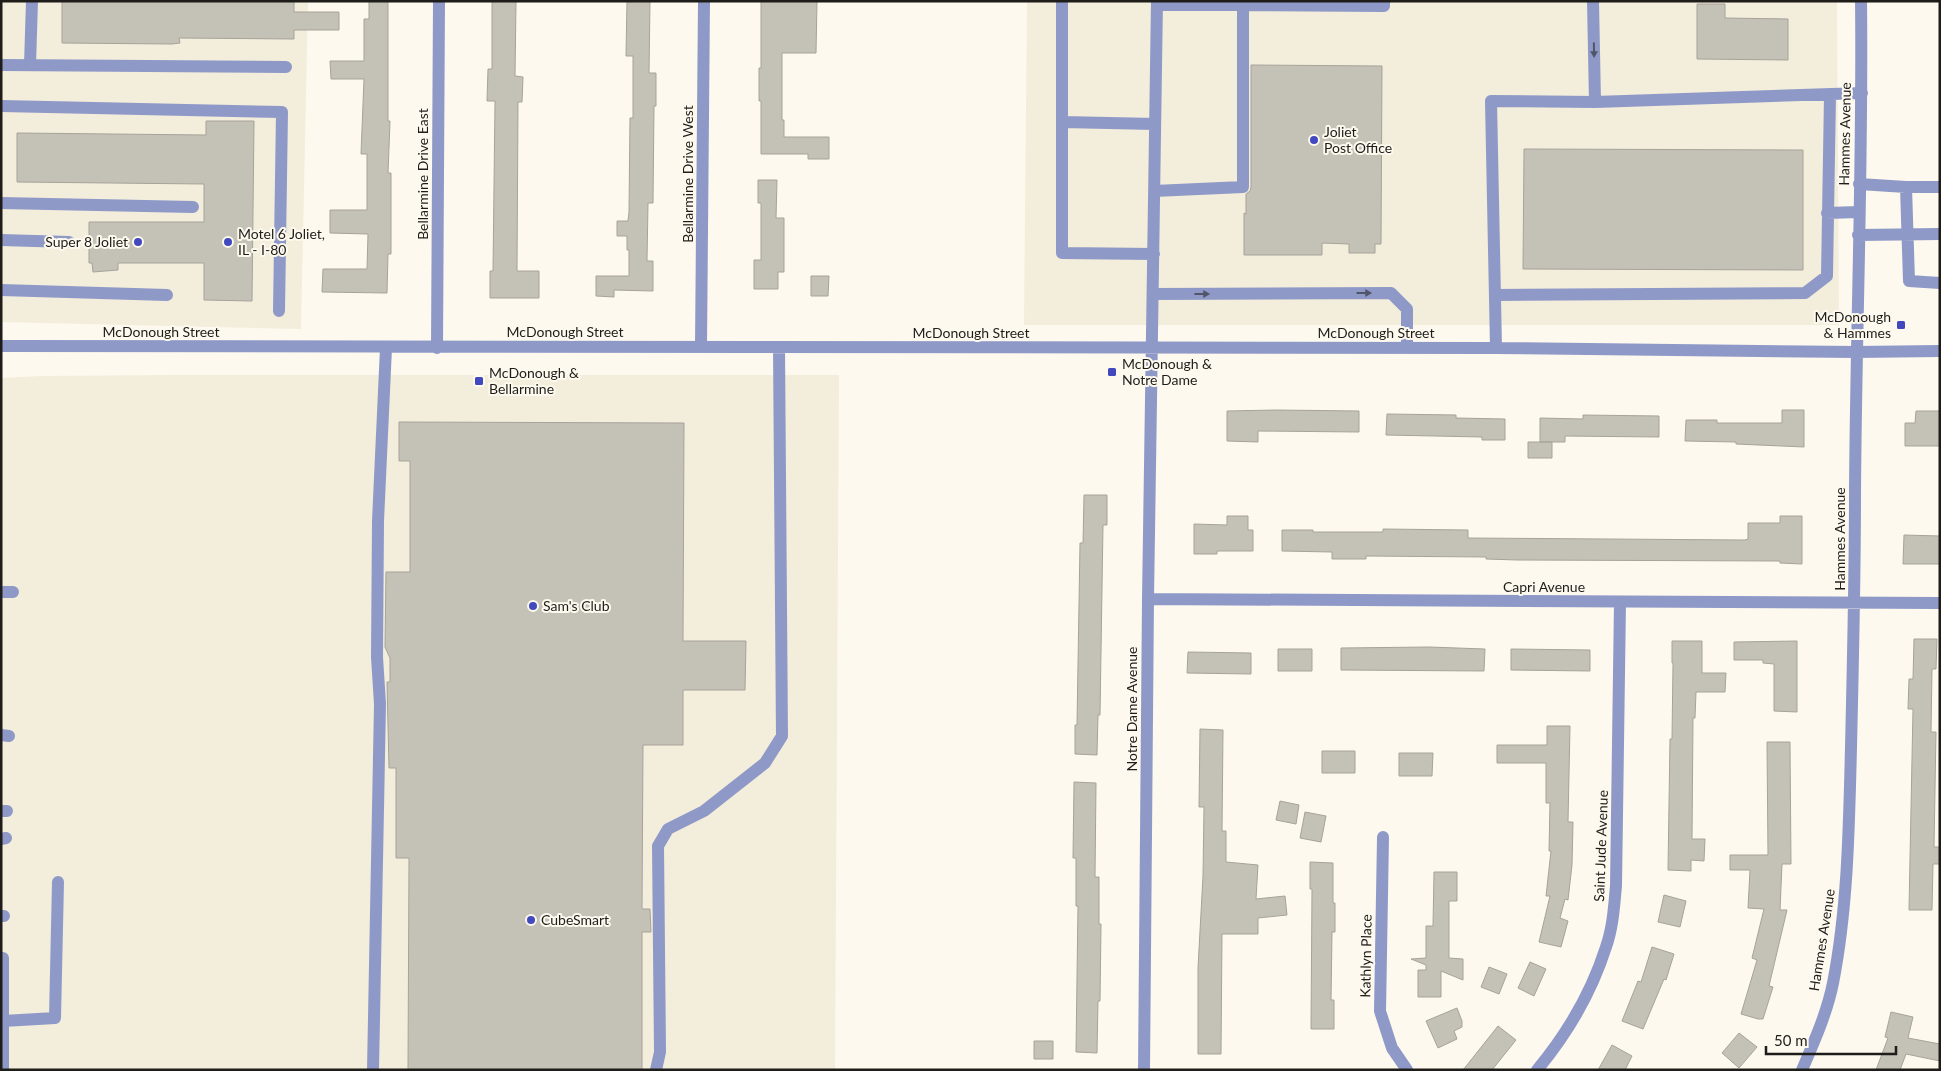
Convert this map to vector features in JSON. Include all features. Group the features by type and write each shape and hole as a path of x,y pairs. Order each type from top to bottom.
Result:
{"street":[{"path":"30,65 32,1"},
{"name":"Bellarmine Drive East","path":"437,348 440,1"},
{"name":"Bellarmine Drive West","path":"701,347 704,1"},
{"path":"1062,1 1062,253 1154,254"},
{"path":"1157,3 1384,6 1384,1"},
{"path":"1593,1 1595,102"},
{"name":"Hammes Avenue","path":"1802,1070 1816,1039 1832,985 1842,917 1848,852 1862,93 1861,1"},
{"name":"Notre Dame Avenue","path":"1144,1070 1148,599 1157,3"},
{"path":"1154,191 1243,187 1243,5"},
{"path":"1,65 286,67"},
{"path":"1496,348 1491,101 1595,102 1862,93"},
{"path":"1495,295 1806,293 1827,276 1830,95"},
{"path":"1,106 282,112 279,311"},
{"path":"1062,122 1155,124"},
{"path":"1859,184 1940,187"},
{"path":"1906,187 1909,281 1940,283"},
{"path":"1,203 193,207"},
{"path":"1827,213 1859,212"},
{"path":"1858,235 1940,234"},
{"path":"1,240 69,242"},
{"path":"1,290 167,294"},
{"path":"1153,294 1391,293 1407,309 1407,348"},
{"name":"McDonough Street","path":"1,346 1496,348 1856,352 1940,351"},
{"path":"656,1070 660,1052 658,846 668,829 704,811 765,763 782,736 779,347"},
{"path":"373,1070 380,704 377,657 378,521 386,348"},
{"name":"Capri Avenue","path":"1148,599 1940,603"},
{"name":"Saint Jude Avenue","path":"1537,1070 1581,1006 1606,946 1613,918 1616,886 1620,602"},
{"name":"Kathlyn Place","path":"1383,837 1380,1010 1392,1048 1407,1070"},
{"path":"3,1021 55,1018 58,882"},
{"path":"2,958 3,1070"}],"shaded area":[{"path":"1,1 308,1 301,329 1,322"},
{"path":"1027,1 1837,1 1839,325 1024,325"},
{"path":"175,375 839,375 835,1070 1,1070 1,378"}],"building":[{"path":"62,1 294,1 294,12 339,12 339,30 294,30 294,39 179,38 180,43 172,44 62,43"},
{"path":"369,1 388,1 388,121 390,121 388,173 391,173 391,254 388,254 387,293 322,292 323,269 367,269 368,234 330,233 330,210 367,210 367,154 361,154 364,79 331,79 330,61 364,61 364,19 369,19"},
{"path":"492,1 516,1 515,76 523,77 522,102 518,102 517,271 539,271 539,298 490,298 490,271 493,271 495,101 487,101 488,69 492,69"},
{"path":"627,1 650,1 649,73 656,73 656,106 654,106 653,203 648,203 647,261 653,261 653,291 614,290 614,297 596,296 596,276 629,276 627,236 617,236 617,221 628,221 630,118 633,118 633,56 626,56"},
{"path":"761,1 817,1 816,53 782,53 782,120 784,120 784,137 829,137 829,159 808,159 808,154 761,154 759,68 761,68"},
{"path":"1697,4 1725,4 1725,18 1788,19 1788,60 1697,59"},
{"name":"Joliet Post Office","path":"1251,65 1382,66 1381,244 1375,244 1375,253 1349,253 1349,244 1322,243 1322,255 1244,255 1244,213 1246,214 1246,194 1250,191 1251,187"},
{"name":"Motel 6 Joliet, IL - I-80","path":"206,121 254,121 252,301 204,300 204,263 118,263 118,270 93,272 92,263 89,263 89,222 204,222 204,184 17,182 17,133 206,135"},
{"path":"1524,149 1803,150 1803,270 1523,269"},
{"path":"758,180 777,180 776,218 784,218 784,272 778,272 778,289 754,289 754,260 761,260 761,203 758,203"},
{"path":"811,276 829,276 828,296 811,296"},
{"path":"1782,410 1804,410 1804,447 1736,444 1736,442 1685,441 1686,420 1717,420 1717,423 1782,423"},
{"path":"1227,411 1359,411 1359,432 1258,431 1258,442 1227,441"},
{"path":"1916,411 1940,411 1940,446 1905,446 1905,423 1915,423"},
{"path":"1387,414 1456,415 1456,418 1505,419 1505,440 1482,440 1482,437 1386,435"},
{"path":"1583,415 1659,416 1659,437 1565,436 1565,442 1540,442 1540,418 1583,419"},
{"path":"399,422 684,423 683,641 746,641 745,690 683,690 683,745 643,745 642,909 650,909 651,932 642,932 642,1070 408,1070 409,858 396,858 396,768 389,768 387,682 390,682 390,658 385,647 386,572 410,572 410,461 399,461"},
{"path":"1528,442 1552,442 1552,458 1528,458"},
{"path":"1084,495 1107,495 1107,525 1103,525 1100,715 1098,715 1097,755 1075,754 1080,543 1083,543"},
{"path":"1227,516 1248,516 1248,530 1253,530 1253,551 1217,551 1217,554 1194,554 1194,524 1227,525"},
{"path":"1780,516 1802,516 1802,564 1780,563 1780,561 1517,560 1486,559 1486,557 1366,556 1366,559 1332,559 1332,552 1282,551 1282,530 1383,532 1383,529 1468,530 1468,538 1745,540 1748,539 1748,523 1780,523"},
{"path":"1904,535 1940,536 1940,564 1903,564"},
{"path":"1914,639 1937,639 1936,669 1932,669 1931,732 1936,732 1934,847 1940,847 1940,864 1933,864 1932,910 1909,910 1913,709 1908,709 1909,679 1913,679"},
{"path":"1672,641 1702,641 1702,673 1726,673 1725,692 1696,692 1695,718 1693,718 1692,839 1705,839 1704,861 1691,860 1691,871 1668,870 1670,739 1672,739"},
{"path":"1797,641 1797,712 1774,711 1774,664 1763,663 1763,660 1734,660 1734,642"},
{"path":"1429,647 1485,649 1484,671 1341,670 1341,648"},
{"path":"1278,649 1312,649 1312,671 1278,671"},
{"path":"1511,649 1590,650 1590,671 1511,670"},
{"path":"1188,652 1251,653 1251,674 1187,673"},
{"path":"1547,726 1570,726 1568,822 1573,822 1572,865 1568,900 1565,899 1560,918 1568,921 1561,947 1539,942 1550,896 1546,896 1551,851 1549,851 1550,803 1546,803 1546,763 1497,763 1497,745 1547,745"},
{"path":"1200,729 1223,730 1222,831 1226,831 1226,862 1258,865 1256,899 1285,896 1287,915 1258,918 1258,934 1222,934 1221,1054 1198,1054 1198,968 1203,876 1204,807 1199,807"},
{"path":"1767,742 1790,742 1791,864 1782,864 1780,910 1787,910 1769,986 1773,987 1763,1019 1758,1019 1741,1014 1757,960 1752,958 1764,909 1748,908 1750,870 1730,870 1730,855 1768,855"},
{"path":"1322,751 1355,751 1355,773 1322,773"},
{"path":"1399,753 1433,753 1432,776 1399,776"},
{"path":"1074,782 1096,783 1095,877 1099,877 1099,924 1101,924 1097,1053 1076,1052 1078,906 1076,906 1076,858 1073,858"},
{"path":"1280,801 1299,805 1296,824 1276,820"},
{"path":"1305,812 1326,816 1321,842 1300,838"},
{"path":"1310,862 1333,863 1335,932 1332,932 1331,1000 1334,1000 1334,1029 1311,1029 1312,889 1310,889"},
{"path":"1434,872 1457,872 1457,901 1449,901 1449,958 1463,959 1463,980 1441,971 1441,997 1418,997 1418,970 1426,970 1426,965 1411,959 1426,958 1426,926 1433,926"},
{"path":"1664,895 1686,901 1680,927 1658,922"},
{"path":"1652,947 1674,954 1666,980 1664,979 1643,1029 1622,1021 1638,981 1641,982"},
{"path":"1530,962 1546,969 1534,996 1518,988"},
{"path":"1489,967 1507,974 1499,994 1481,987"},
{"path":"1457,1008 1462,1021 1462,1027 1454,1031 1457,1039 1438,1048 1426,1021"},
{"path":"1891,1012 1913,1017 1908,1038 1940,1044 1940,1061 1906,1054 1900,1070 1876,1070 1888,1038 1885,1037"},
{"path":"1498,1026 1516,1040 1492,1070 1463,1070"},
{"path":"1739,1033 1757,1047 1739,1068 1722,1053"},
{"path":"1034,1041 1053,1041 1053,1059 1034,1059"},
{"path":"1612,1045 1632,1056 1625,1070 1598,1070"}],"place":[{"name":"Joliet Post Office","path":"1314,140"},
{"name":"Super 8 Joliet","path":"138,242"},
{"name":"Motel 6 Joliet, IL - I-80","path":"228,242"},
{"name":"McDonough & Hammes","path":"1901,325"},
{"name":"McDonough & Notre Dame","path":"1112,372"},
{"name":"McDonough & Bellarmine","path":"479,381"},
{"name":"Sam's Club","path":"533,606"},
{"name":"CubeSmart","path":"531,920"}]}
